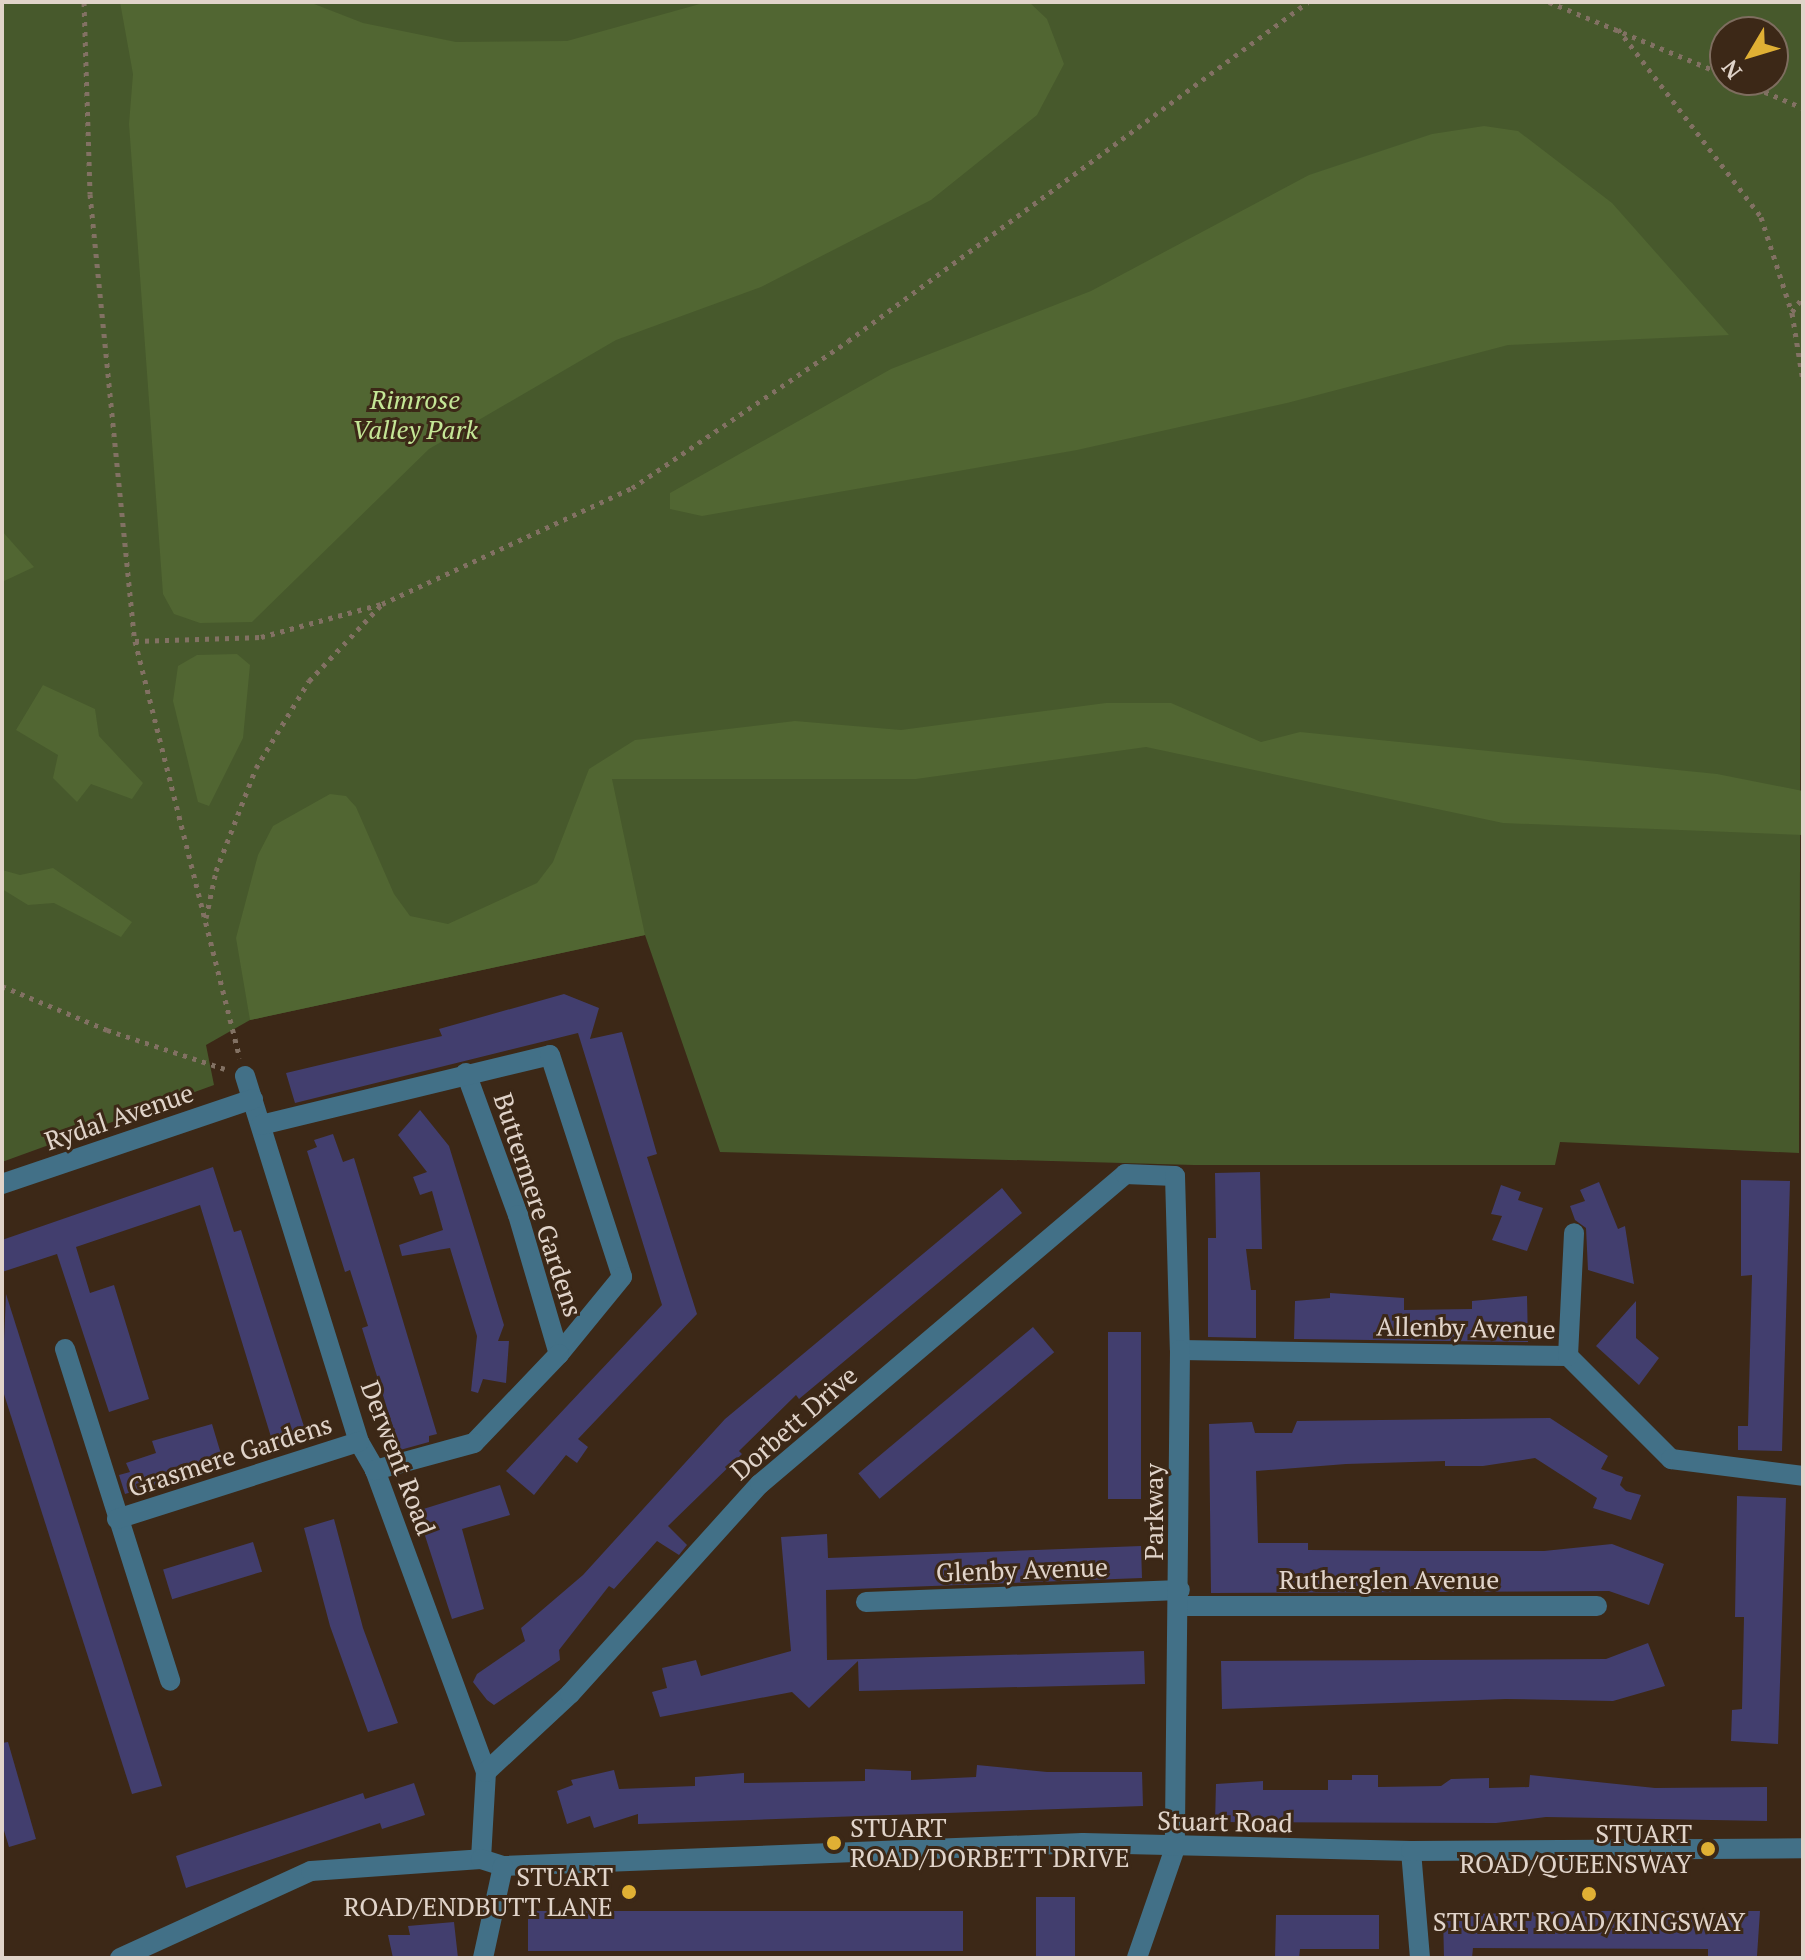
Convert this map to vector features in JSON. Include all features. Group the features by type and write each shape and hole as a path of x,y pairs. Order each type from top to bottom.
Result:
{"street":[{"name":"Buttermere Gardens","path":"261,1125 550,1055 622,1277 559,1354 474,1443 375,1470"},
{"name":"Buttermere Gardens","path":"466,1073 518,1215 559,1354"},
{"name":"Derwent Road","path":"245,1076 359,1442 375,1470 486,1772 481,1859"},
{"name":"Rydal Avenue","path":"2,1184 253,1099"},
{"name":"Dorbett Drive","path":"486,1772 570,1694 772,1474 1125,1174 1175,1176"},
{"name":"Parkway","path":"1137,1958 1175,1848 1180,1598 1180,1350 1175,1176"},
{"path":"1568,1356 1574,1233"},
{"name":"Grasmere Gardens","path":"65,1349 170,1681"},
{"name":"Allenby Avenue","path":"1180,1350 1568,1356 1671,1459 1803,1476"},
{"name":"Grasmere Gardens","path":"117,1519 359,1442"},
{"name":"Glenby Avenue","path":"866,1602 1180,1598"},
{"name":"Rutherglen Avenue","path":"1180,1598 1597,1606"},
{"name":"Stuart Road","path":"481,1859 503,1866 1083,1843 1175,1848 1411,1851 1803,1848"},
{"path":"1411,1851 1420,1958"},
{"path":"120,1958 311,1871 481,1859"},
{"path":"483,1958 503,1866"}],"path":[{"path":"84,2 90,194 135,641 245,1076"},
{"path":"135,641 261,637 382,604 632,488 848,341 1308,2"},
{"path":"1549,2 1709,68"},
{"path":"1618,29 1761,217 1792,313 1803,381"},
{"path":"1775,96 1803,108"},
{"path":"1792,313 1803,297"},
{"path":"206,920 216,871 256,768 309,681 382,604"},
{"path":"2,986 107,1030 245,1076"}],"green space":[{"name":"Rimrose Valley Park","path":"2,2 1803,2 1799,1153 1560,1142 1555,1165 1194,1165 720,1152 645,935 250,1020 206,1045 214,1085 2,1162"},
{"path":"120,2 309,2 363,23 456,42 567,41 707,2 1029,2 1047,19 1064,64 1037,115 931,200 761,287 616,340 429,449 252,622 200,623 174,614 163,594 129,124 133,74"},
{"path":"1484,126 1518,131 1612,203 1729,335 1508,345 1287,403 1077,450 702,516 670,509 670,493 891,369 1091,291 1309,175 1432,134"},
{"path":"2,531 34,567 2,582"},
{"path":"237,654 250,665 243,738 209,806 198,802 173,701 178,666 197,655"},
{"path":"43,685 95,709 99,736 143,783 132,799 91,784 77,802 53,778 58,755 16,730"},
{"path":"1106,703 1171,703 1261,742 1300,732 1717,774 1803,791 1803,835 1503,823 1146,747 916,779 612,779 645,935 250,1020 236,938 258,855 273,826 330,794 346,796 356,807 394,894 410,916 448,924 537,883 553,862 589,769 635,740 795,721 901,730"},
{"path":"53,868 132,922 121,937 54,903 28,905 2,889 2,870 20,875"}],"building":[{"path":"564,994 599,1008 590,1039 622,1032 657,1154 647,1157 697,1314 578,1439 588,1447 577,1463 566,1455 534,1495 506,1471 662,1305 578,1033 295,1103 286,1073 442,1036 439,1029"},
{"path":"420,1110 449,1146 504,1325 498,1341 509,1341 506,1383 483,1379 478,1393 471,1391 477,1336 450,1248 402,1256 399,1245 443,1230 432,1191 420,1195 413,1177 427,1172 398,1135"},
{"path":"333,1134 343,1162 354,1158 437,1434 429,1436 429,1442 400,1450 362,1328 368,1326 350,1270 345,1272 307,1151 317,1147 314,1140"},
{"path":"213,1167 234,1232 241,1230 308,1439 275,1450 200,1205 76,1247 90,1293 114,1285 149,1399 109,1412 57,1254 2,1272 2,1240"},
{"path":"1260,1172 1262,1249 1246,1249 1251,1290 1256,1290 1256,1338 1208,1337 1208,1238 1216,1238 1215,1173"},
{"path":"1741,1180 1790,1181 1782,1451 1738,1450 1738,1426 1748,1426 1752,1275 1741,1276"},
{"path":"1599,1182 1618,1229 1625,1226 1634,1284 1588,1270 1586,1228 1575,1220 1570,1206 1585,1201 1580,1190"},
{"path":"1501,1185 1521,1192 1518,1200 1543,1208 1527,1251 1492,1240 1502,1216 1491,1214"},
{"path":"1002,1188 1022,1213 799,1399 796,1395 739,1451 742,1454 668,1526 687,1545 679,1555 657,1541 614,1589 609,1586 559,1650 560,1660 494,1705 487,1700 473,1682 477,1674 525,1641 521,1628 583,1575 725,1419"},
{"path":"1330,1293 1404,1298 1404,1310 1472,1309 1472,1301 1527,1296 1528,1342 1294,1339 1295,1301 1330,1298"},
{"path":"6,1294 162,1786 132,1794 2,1388"},
{"path":"1636,1301 1636,1338 1659,1358 1639,1385 1596,1346"},
{"path":"1033,1327 1054,1352 880,1499 858,1474"},
{"path":"1108,1332 1141,1332 1141,1499 1108,1499"},
{"path":"1550,1418 1608,1456 1601,1469 1623,1477 1620,1485 1626,1491 1641,1495 1631,1520 1593,1508 1597,1498 1535,1458 1483,1466 1445,1466 1445,1461 1346,1464 1256,1471 1258,1543 1308,1543 1308,1550 1420,1551 1544,1551 1612,1544 1664,1564 1649,1605 1609,1591 1211,1593 1209,1424 1252,1422 1255,1433 1292,1433 1297,1421"},
{"path":"212,1424 224,1464 125,1494 119,1475 130,1472 126,1463 156,1453 152,1441"},
{"path":"500,1485 510,1515 462,1529 484,1609 452,1619 417,1511"},
{"path":"1737,1496 1786,1498 1778,1744 1731,1741 1732,1710 1742,1709 1744,1617 1735,1617"},
{"path":"334,1519 363,1628 398,1723 368,1732 330,1626 304,1528"},
{"path":"827,1534 828,1558 1141,1546 1142,1578 826,1590 827,1660 1144,1651 1145,1684 859,1691 858,1661 809,1708 792,1692 660,1717 652,1692 667,1688 662,1668 696,1660 701,1676 791,1651 781,1537"},
{"path":"253,1542 262,1572 172,1599 163,1569"},
{"path":"1648,1643 1665,1686 1613,1701 1506,1699 1222,1709 1221,1661 1606,1659"},
{"path":"8,1742 36,1839 9,1847 2,1824 2,1743"},
{"path":"977,1765 1047,1772 1142,1772 1143,1806 638,1824 638,1814 594,1828 590,1816 567,1824 557,1791 573,1785 571,1780 614,1770 619,1789 695,1786 695,1777 744,1773 744,1783 865,1781 865,1769 911,1771 911,1780 976,1777"},
{"path":"1352,1775 1378,1775 1378,1787 1441,1786 1451,1779 1489,1778 1489,1788 1529,1787 1530,1775 1655,1788 1767,1787 1767,1821 1546,1817 1496,1823 1215,1822 1216,1784 1263,1781 1263,1790 1328,1790 1328,1780 1352,1780"},
{"path":"414,1783 425,1815 382,1829 380,1823 186,1888 176,1856 363,1793 365,1799"},
{"path":"1036,1897 1075,1897 1075,1956 1036,1956"},
{"path":"528,1911 963,1911 963,1951 528,1951"},
{"path":"1760,1911 1757,1956 1708,1958 1708,1949 1473,1948 1472,1958 1444,1958 1443,1915"},
{"path":"1276,1915 1379,1915 1379,1949 1300,1949 1299,1958 1275,1958"},
{"path":"454,1922 458,1958 393,1958 388,1935 410,1935 408,1926"}],"place":[{"name":"STUART ROAD/DORBETT DRIVE","path":"834,1843"},
{"name":"STUART ROAD/QUEENSWAY","path":"1708,1849"},
{"name":"STUART ROAD/ENDBUTT LANE","path":"629,1892"},
{"name":"STUART ROAD/KINGSWAY","path":"1589,1894"}]}
